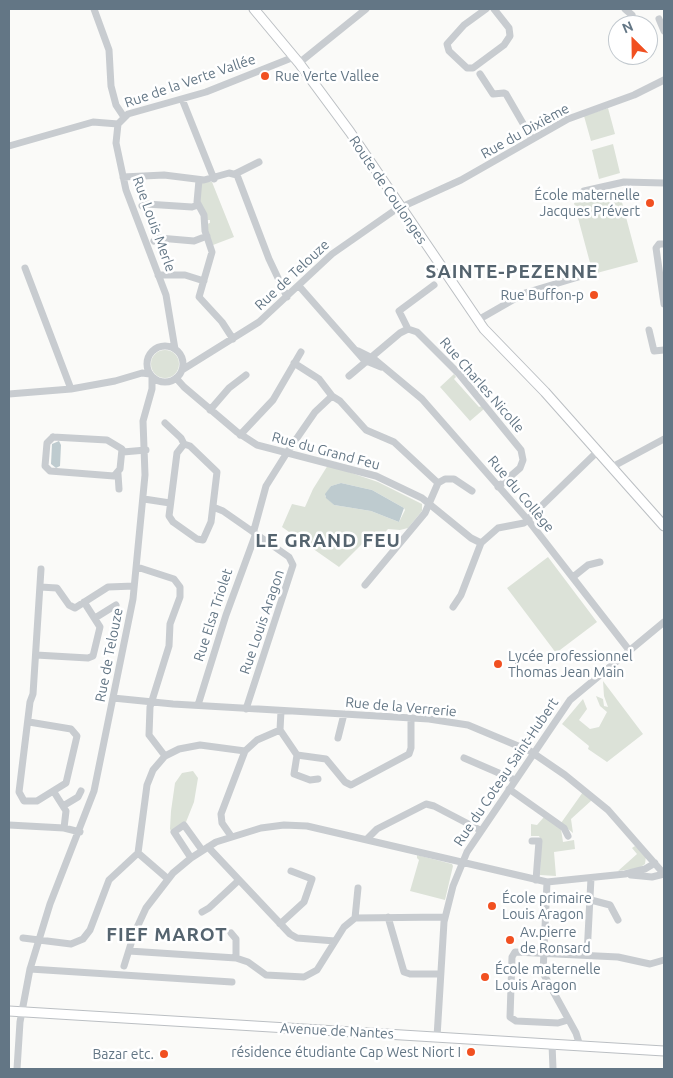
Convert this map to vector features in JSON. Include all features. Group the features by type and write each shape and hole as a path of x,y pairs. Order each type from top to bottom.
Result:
{"main road":[{"name":"Route de Coulonges","path":"254,9 296,60 350,132 399,208 493,340 545,392 664,526"},
{"name":"Avenue de Nantes","path":"9,1011 664,1051"}],"street":[{"path":"95,9 109,50 111,86 116,105 124,117"},
{"name":"Rue de la Verte Vallée","path":"9,146 93,122 118,124 124,117 134,112 206,92 296,60 366,9"},
{"path":"486,9 464,25 448,44 449,51 467,68 473,68 504,45 510,36 509,28 494,9"},
{"path":"625,9 632,15"},
{"path":"659,19 664,31"},
{"path":"480,74 494,94 506,94 532,139"},
{"name":"Rue du Dixième","path":"399,208 461,180 568,119 634,95 664,80"},
{"path":"182,99 214,179"},
{"name":"Rue Louis Merle","path":"118,124 116,142 122,177 168,303 171,334 175,349"},
{"path":"122,177 164,175 199,180 214,179 229,173 234,174 259,162"},
{"path":"234,174 238,178 269,259 287,297"},
{"path":"199,180 198,205 204,215 207,236 212,252 199,297 200,301 222,322 233,339"},
{"path":"584,191 624,182 664,182"},
{"path":"142,206 146,204 192,207 198,205"},
{"name":"Rue de Telouze","path":"182,370 259,322 341,246 399,208"},
{"path":"154,241 159,238 194,241 207,236"},
{"path":"664,244 659,244 656,248 664,304"},
{"path":"25,268 71,389"},
{"path":"158,275 185,275 204,281"},
{"path":"478,320 524,294 586,275"},
{"path":"349,376 400,332 408,329 399,311 434,285"},
{"name":"Rue du Collège","path":"299,286 338,333 368,359 404,382 422,399 528,520 629,650"},
{"name":"Rue Charles Nicolle","path":"408,329 417,332 459,374 521,450 523,460 520,468 498,486"},
{"path":"648,330 654,351 664,350"},
{"path":"131,376 147,363 151,353 162,346 171,334"},
{"path":"9,394 71,389 142,373 165,382 176,378 182,370 181,356 175,349 162,346"},
{"path":"240,435 273,400 300,352"},
{"path":"181,356 200,358"},
{"path":"147,363 151,375"},
{"path":"294,364 319,379 332,396 340,401 366,430 394,442 438,483"},
{"path":"210,410 229,388 246,374"},
{"name":"Rue de Telouze","path":"18,1069 22,1012 30,969 49,909 80,832 94,790 113,698 137,567 144,499 146,450 143,420 150,398 151,375"},
{"name":"Rue du Grand Feu","path":"176,378 184,388 240,435 261,446 362,471 428,502 471,538 481,542"},
{"name":"Rue de Telouze","path":"150,398 165,382"},
{"name":"Rue Elsa Triolet","path":"198,706 254,533 265,491 287,453 315,412 332,396"},
{"path":"165,423 181,438 184,444 190,446 216,469 210,525 206,538 201,540 171,520 169,516 177,453 184,444"},
{"path":"119,489 120,478 116,475 50,471 45,466 47,443 53,437 107,440 122,449 123,452"},
{"path":"612,467 664,439"},
{"path":"123,452 146,450"},
{"path":"453,607 461,595 481,542 498,528 519,525 528,520 598,451"},
{"path":"116,475 123,452"},
{"path":"365,584 412,530 429,506 428,502 438,483 446,479 454,479 472,491"},
{"path":"144,499 170,502"},
{"name":"Rue Louis Aragon","path":"213,507 289,557 293,568 246,709"},
{"path":"573,576 588,565 600,562"},
{"path":"137,567 174,579 178,582 181,592 170,624 170,646 151,702 149,735 165,756"},
{"path":"29,722 72,729 76,734 68,781 54,792 37,801 24,801 19,794 36,655 41,570"},
{"path":"40,586 57,588 72,608 111,586 134,586"},
{"path":"36,655 91,657 96,652 100,631 95,618 84,602"},
{"path":"95,618 116,605"},
{"name":"Rue du Coteau Saint-Hubert","path":"437,1037 445,917 462,862 480,830 570,700 664,622"},
{"name":"Rue de la Verrerie","path":"113,698 198,706 439,720 468,726 534,753 565,775 608,810 664,874"},
{"path":"281,711 280,730 298,755 326,759 345,782 351,784 409,754 411,748 411,718"},
{"path":"338,738 344,714"},
{"path":"231,836 222,823 222,814 246,751 257,740 280,730"},
{"path":"23,938 71,944 86,937 109,880 138,853 147,785 153,770 165,756 179,749 200,745 246,751"},
{"path":"298,755 294,774 310,780 318,779"},
{"path":"464,758 515,780"},
{"path":"509,789 564,828 568,836"},
{"path":"63,806 78,797 81,790"},
{"path":"54,792 66,813 64,828"},
{"path":"367,839 376,829 418,806 426,804 434,806 480,830"},
{"path":"9,825 64,828 80,832"},
{"path":"191,858 174,832 184,825 205,849 294,936 335,941"},
{"path":"124,966 128,951 146,908 168,879 191,858 205,849 231,836 261,828 307,826 547,882 625,874 645,869 655,864"},
{"path":"532,841 539,841 536,880"},
{"path":"138,853 145,856 168,879"},
{"path":"280,924 304,902 312,879 291,871"},
{"path":"625,874 652,877 664,874"},
{"path":"587,955 591,878"},
{"path":"202,912 209,908 238,881"},
{"path":"547,882 543,952 544,978 579,1038 580,1046"},
{"path":"355,918 358,888"},
{"path":"591,900 610,905 618,920"},
{"path":"388,917 404,972 410,974 440,974"},
{"path":"128,951 236,958 248,962 266,975 304,977 317,970 344,927 355,918 445,917"},
{"path":"232,933 236,939 236,958"},
{"name":"Rue de Telouze","path":"24,1001 22,996 26,967 39,940"},
{"path":"568,1020 562,1023 550,1023 516,1021 510,1017 514,953 519,950 587,955 622,958 650,964 664,960"},
{"path":"30,969 232,982"},
{"path":"552,1044 553,1069"}],"shaded area":[{"path":"608,108 615,134 591,141 584,116"},
{"path":"613,144 620,173 599,179 592,150"},
{"path":"201,182 212,182 234,237 213,245 208,233 207,224 210,223 210,220 206,220 199,203"},
{"path":"619,191 638,262 593,274 574,203"},
{"path":"165,350 175,354 179,364 175,374 165,378 155,374 151,364 155,354"},
{"path":"454,374 456,377 454,379 479,407 482,406 484,409 470,421 440,387"},
{"path":"59,441 61,445 60,466 56,468 51,464 52,444"},
{"path":"328,465 378,482 422,504 422,511 408,528 400,530 388,529 377,541 364,542 339,567 282,527 292,504 305,507 313,489","holes":["341,483 372,490 404,508 405,510 399,522 371,511 334,505 325,496 331,486"]},
{"path":"341,483 372,490 404,508 399,522 371,511 334,505 326,498 325,494 331,486"},
{"path":"548,557 597,622 556,653 507,588"},
{"path":"603,681 643,734 607,762 588,749 589,746 562,724 583,699 587,709 579,720 590,729 599,727 607,712 600,706 596,696 603,699 604,706 608,707 604,696"},
{"path":"193,771 198,778 194,802 186,822 172,833 170,829 171,811 175,783 182,773"},
{"path":"583,792 592,800 571,819 573,833 561,823"},
{"path":"544,817 561,829 563,842 574,840 575,849 554,852 556,876 540,875 541,840 539,836 531,836 531,824 537,825"},
{"path":"635,846 646,856 645,864 639,868 618,871 637,854 632,848"},
{"path":"417,855 452,864 445,900 410,891 419,860"}],"place":[{"name":"Rue Verte Vallee","path":"265,76"},
{"name":"École maternelle Jacques Prévert","path":"650,203"},
{"name":"Rue Buffon-p","path":"594,295"},
{"name":"Lycée professionnel Thomas Jean Main","path":"498,664"},
{"name":"École primaire Louis Aragon","path":"492,906"},
{"name":"Av.pierre de Ronsard","path":"510,940"},
{"name":"École maternelle Louis Aragon","path":"485,977"},
{"name":"résidence étudiante Cap West Niort I","path":"471,1052"},
{"name":"Bazar etc.","path":"164,1054"}],"district":[{"name":"SAINTE-PEZENNE","path":"512,272"},
{"name":"LE GRAND FEU","path":"328,541"},
{"name":"FIEF MAROT","path":"167,935"}]}
